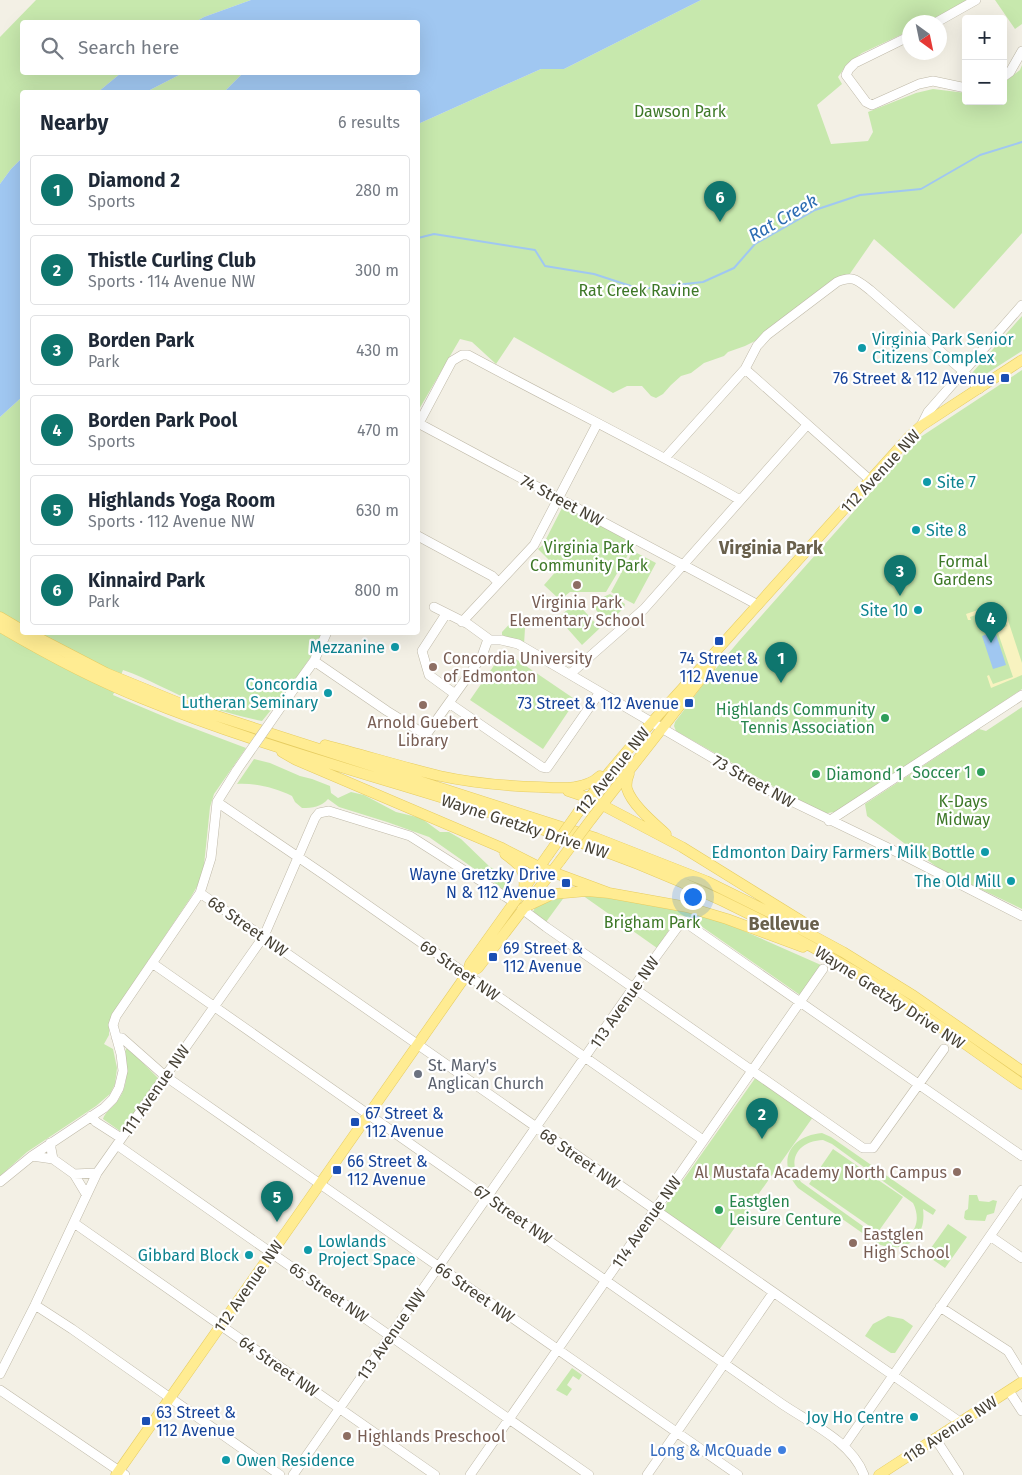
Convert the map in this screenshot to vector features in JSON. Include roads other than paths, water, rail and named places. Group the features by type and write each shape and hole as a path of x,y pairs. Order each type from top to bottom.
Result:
{"main road":[{"name":"112 Avenue NW","path":"120,1474 271,1252 467,974 470,964 579,811 623,755 909,437 921,426 1022,360"},
{"name":"112 Avenue NW","path":"467,974 478,968 758,605"},
{"path":"0,617 20,629"},
{"name":"Wayne Gretzky Drive NW","path":"0,627 63,662 139,697 198,720 266,738 544,821 623,848 706,881 843,952 914,996 1022,1071"},
{"name":"Wayne Gretzky Drive NW","path":"33,635 106,673 266,738 594,847 725,902 834,959 889,992 1022,1084"},
{"path":"266,738 308,741 440,776 490,784 552,788 578,787 591,783 623,755"},
{"path":"266,738 296,760 500,847 539,867 609,893"},
{"path":"629,772 626,784 631,796 656,825 682,847"},
{"path":"552,788 575,792 589,798 682,847 813,928 843,952"},
{"path":"492,845 513,860 522,870 525,877 524,889"},
{"path":"523,908 553,894 587,891 609,893 688,908 727,919 834,959"},
{"name":"118 Avenue NW","path":"879,1475 1022,1382"}],"street":[{"path":"947,16 976,0"},
{"path":"902,40 855,63 849,68 846,75 866,102 872,106 919,84 933,81 962,87"},
{"path":"1007,74 1022,52"},
{"path":"665,458 745,369 757,346 767,335 837,282 847,278 856,280 870,290 963,371 979,389"},
{"path":"921,426 928,412 1022,306"},
{"path":"420,420 448,368 457,357 468,355 665,458 740,500"},
{"path":"745,369 870,480"},
{"path":"462,622 534,545 597,424"},
{"name":"74 Street NW","path":"420,425 758,605"},
{"path":"570,674 644,609 807,425"},
{"path":"420,537 492,576 498,582"},
{"path":"314,661 426,735 482,656 487,642 490,640 434,607"},
{"path":"446,614 422,651 429,675 456,694"},
{"path":"0,1182 32,1156 113,1099 120,1083 122,1059 113,1025 116,1016 200,893 211,858 217,802 237,770 314,661 326,635"},
{"name":"73 Street NW","path":"490,640 501,640 518,644 764,788 905,856 1022,916"},
{"path":"449,703 542,767 547,768 600,692"},
{"path":"829,821 1022,695"},
{"name":"69 Street NW","path":"217,802 467,974 703,1140"},
{"name":"111 Avenue NW","path":"0,1374 35,1305 97,1173 264,936 315,818 320,812 329,811 410,836 514,902"},
{"name":"68 Street NW","path":"200,893 960,1422"},
{"path":"523,908 546,927 863,1148 873,1148 944,1049"},
{"name":"113 Avenue NW","path":"293,1475 679,925 689,925 801,1002"},
{"name":"67 Street NW","path":"152,963 844,1446 854,1457 864,1475"},
{"name":"114 Avenue NW","path":"470,1475 823,969"},
{"path":"801,1002 1022,1156"},
{"name":"66 Street NW","path":"116,1037 122,1038 165,1076 738,1475"},
{"name":"65 Street NW","path":"91,1116 119,1141 271,1252 589,1475"},
{"path":"50,1143 53,1159"},
{"path":"32,1156 53,1159 74,1174 86,1194"},
{"path":"74,1174 97,1173"},
{"path":"844,1446 1022,1190"},
{"name":"64 Street NW","path":"74,1223 435,1475"},
{"path":"990,1236 1022,1258"},
{"path":"647,1475 773,1293"},
{"path":"35,1305 280,1475"},
{"path":"940,1307 1008,1351 1022,1374"},
{"path":"0,1390 120,1474"},
{"path":"1009,1390 1022,1411"},
{"path":"935,1438 959,1475"}],"water":[{"path":"251,0 701,0 564,69 541,69 420,123 420,90 226,90 241,75 420,75 420,20 199,20"},
{"path":"119,75 179,75 150,90 100,90"},
{"path":"20,160 20,399 0,417 0,184"},
{"path":"995,631 1006,665 993,669 982,636"}],"waterway":[{"name":"Rat Creek","path":"420,238 434,234 535,250 545,266 594,274 640,289 703,282 734,268 755,244 815,210 860,195 921,189 980,155 1022,142"}],"place":[{"name":"Kinnaird Park","path":"720,222"},
{"name":"Virginia Park Senior Citizens Complex","path":"862,348"},
{"name":"76 Street & 112 Avenue","path":"1005,378"},
{"name":"Site 7","path":"927,482"},
{"name":"Site 8","path":"916,530"},
{"name":"Virginia Park Elementary School","path":"577,585"},
{"name":"Borden Park","path":"900,596"},
{"name":"Site 10","path":"918,610"},
{"name":"74 Street & 112 Avenue","path":"719,641"},
{"name":"Borden Park Pool","path":"991,643"},
{"name":"Mezzanine","path":"395,647"},
{"name":"Concordia University of Edmonton","path":"433,667"},
{"name":"Diamond 2","path":"781,683"},
{"name":"Concordia Lutheran Seminary","path":"328,693"},
{"name":"73 Street & 112 Avenue","path":"689,703"},
{"name":"Arnold Guebert Library","path":"423,705"},
{"name":"Highlands Community Tennis Association","path":"885,718"},
{"name":"Soccer 1","path":"981,772"},
{"name":"Diamond 1","path":"816,774"},
{"name":"Edmonton Dairy Farmers' Milk Bottle","path":"985,852"},
{"name":"The Old Mill","path":"1011,881"},
{"name":"Wayne Gretzky Drive N & 112 Avenue","path":"566,883"},
{"name":"69 Street & 112 Avenue","path":"493,957"},
{"name":"St. Mary's Anglican Church","path":"418,1074"},
{"name":"67 Street & 112 Avenue","path":"355,1122"},
{"name":"Thistle Curling Club","path":"762,1139"},
{"name":"66 Street & 112 Avenue","path":"337,1170"},
{"name":"Al Mustafa Academy North Campus","path":"957,1172"},
{"name":"Eastglen Leisure Centure","path":"719,1210"},
{"name":"Highlands Yoga Room","path":"277,1222"},
{"name":"Eastglen High School","path":"853,1243"},
{"name":"Lowlands Project Space","path":"308,1250"},
{"name":"Gibbard Block","path":"249,1255"},
{"name":"Joy Ho Centre","path":"914,1417"},
{"name":"63 Street & 112 Avenue","path":"146,1421"},
{"name":"Highlands Preschool","path":"347,1436"},
{"name":"Long & McQuade","path":"782,1450"},
{"name":"Owen Residence","path":"226,1460"}],"district":[{"name":"Virginia Park","path":"771,548"},
{"name":"Bellevue","path":"784,924"}],"park label":[{"name":"Dawson Park","path":"680,111"},
{"name":"Rat Creek Ravine","path":"639,290"},
{"name":"Virginia Park Community Park","path":"589,556"},
{"name":"Formal Gardens","path":"963,570"},
{"name":"K-Days Midway","path":"963,810"},
{"name":"Brigham Park","path":"652,922"}]}
